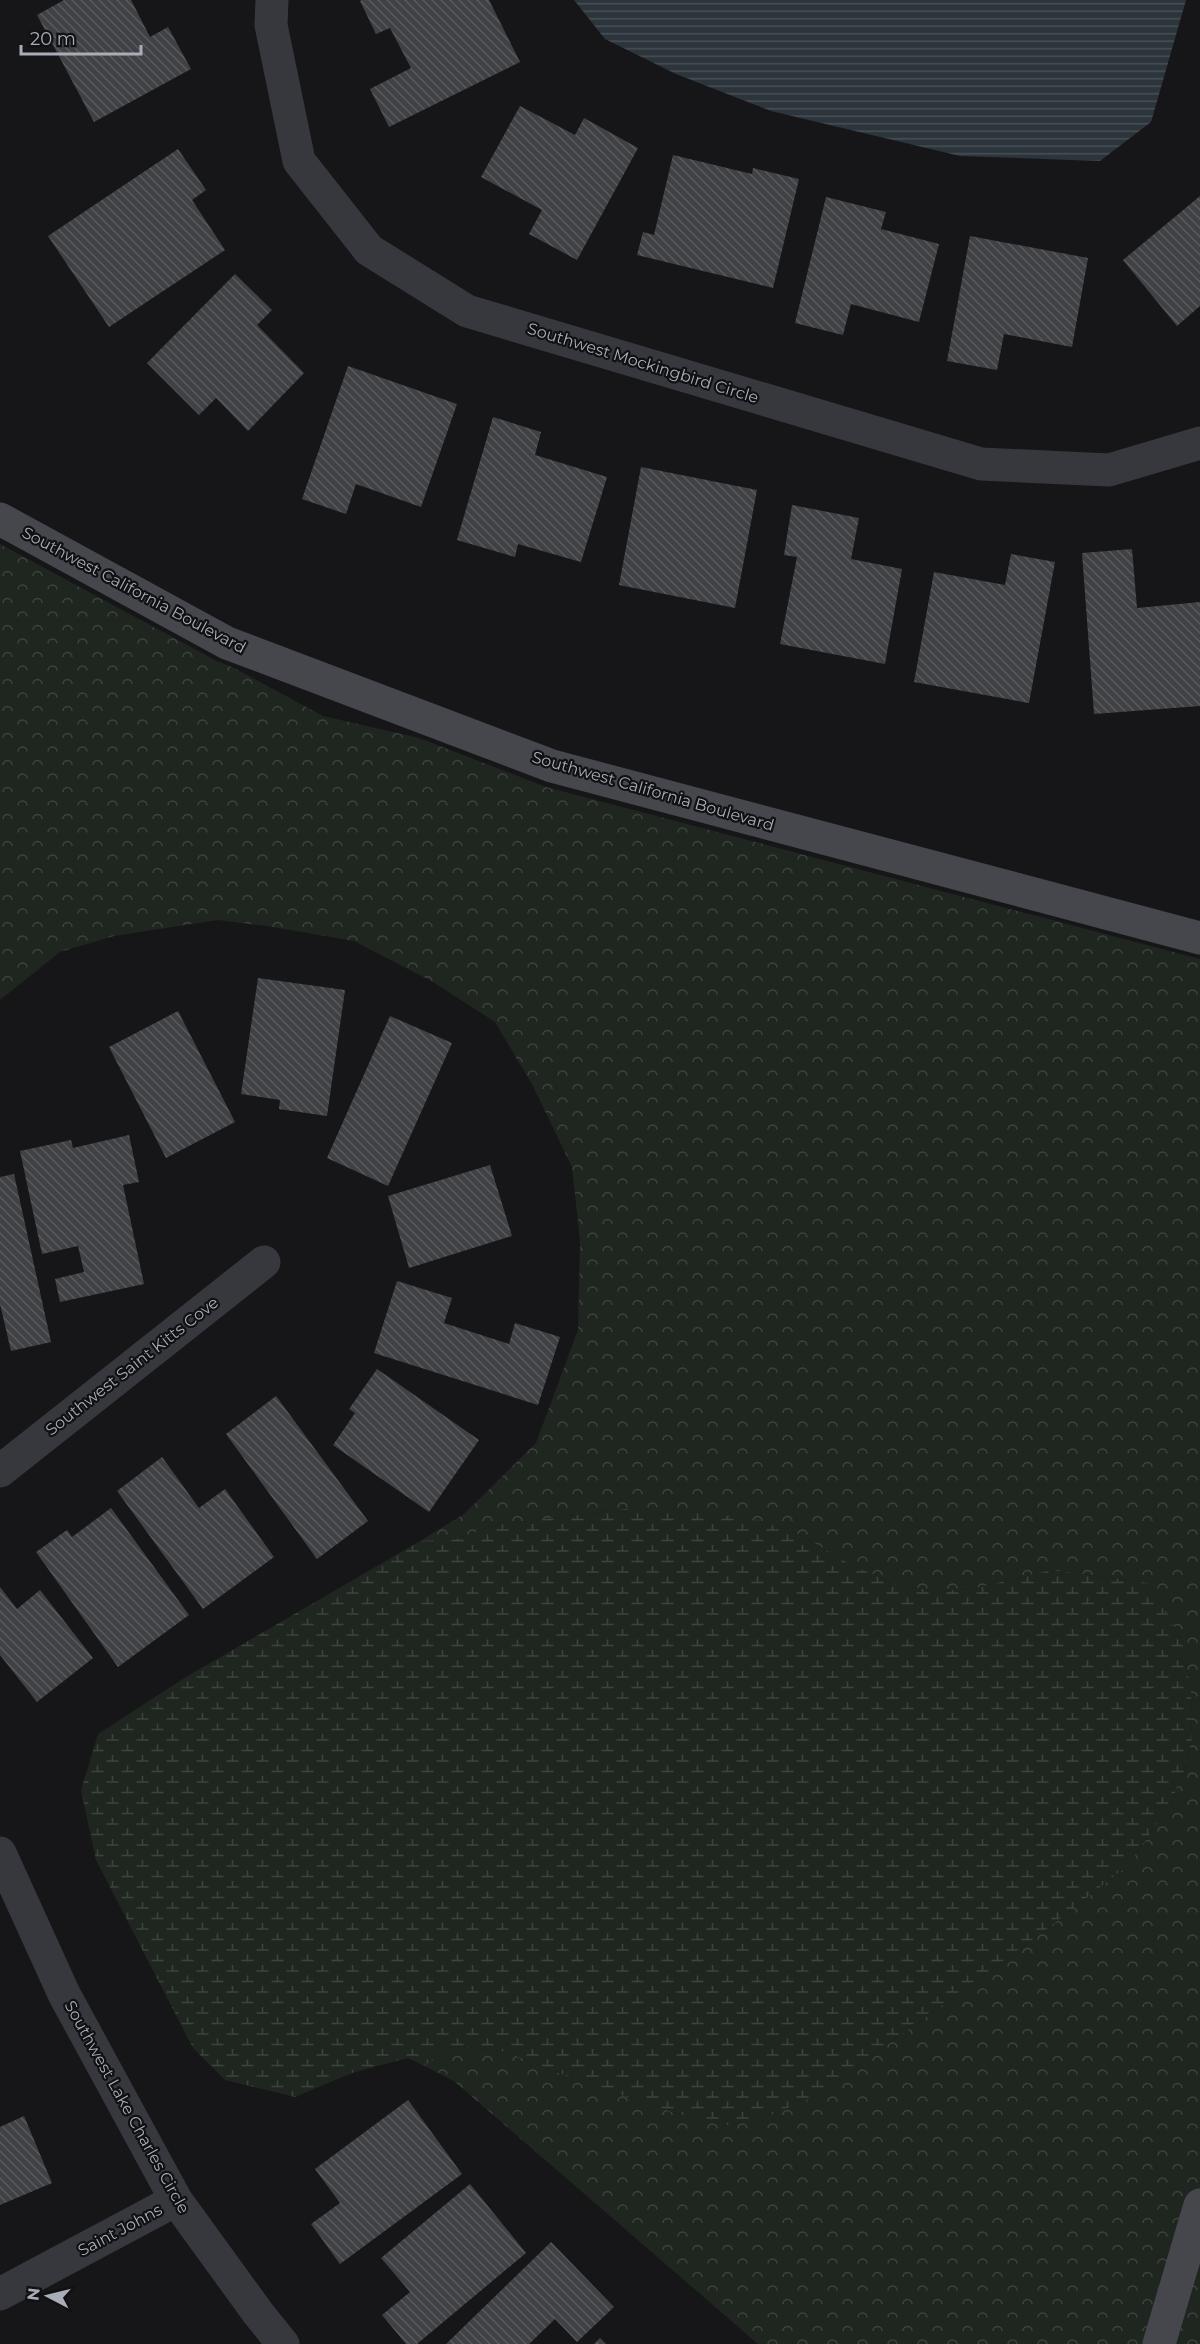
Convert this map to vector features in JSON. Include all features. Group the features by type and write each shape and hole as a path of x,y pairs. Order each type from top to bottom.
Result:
{"street":[{"name":"Southwest Mockingbird Circle","path":"272,0 271,25 299,161 369,250 468,311 981,464 1109,470 1200,443"},
{"name":"Southwest California Boulevard","path":"0,519 227,643 552,766 1200,938"},
{"name":"Southwest Saint Kitts Cove","path":"0,1471 264,1262"},
{"name":"Southwest Lake Charles Circle","path":"0,1853 64,1994 176,2200 283,2344"},
{"name":"Saint Johns","path":"0,2294 176,2200"},
{"path":"1159,2344 1200,2205"}],"green space":[{"path":"0,544 323,716 419,738 546,787 1200,959 1200,2344 758,2344 455,2082 425,2066 444,2048 471,2047 506,2052 590,2085 685,2116 818,2095 1043,1932 1127,1866 1158,1823 1183,1778 1192,1738 1191,1690 1182,1641 1148,1583 1051,1570 972,1589 936,1591 896,1585 848,1563 800,1535 758,1520 625,1509 496,1525 456,1539 420,1541 464,1514 536,1443 578,1330 580,1241 572,1167 533,1086 495,1022 433,982 354,941 218,920 114,936 60,952 0,1000"},
{"path":"625,1509 692,1512 758,1520 800,1535 848,1563 896,1585 936,1591 972,1589 1051,1570 1148,1583 1182,1641 1191,1690 1192,1738 1183,1778 1158,1823 1127,1866 1043,1932 818,2095 761,2119 728,2125 685,2116 590,2085 506,2052 471,2047 444,2048 425,2066 408,2058 352,2073 295,2097 225,2080 193,2048 96,1860 81,1790 98,1734 186,1677 420,1541 456,1539 496,1525"}],"shaded area":[{"path":"574,0 1186,0 1151,122 1100,161 960,156 771,111 676,74 605,39"}],"building":[{"path":"64,0 131,0 150,37 168,27 191,69 94,122 37,15"},
{"path":"489,0 520,62 389,127 370,89 411,68 390,28 376,34 360,1"},
{"path":"520,106 575,135 584,118 638,148 577,260 529,234 542,210 481,177"},
{"path":"178,149 206,190 192,200 225,250 109,327 48,236"},
{"path":"673,155 752,174 753,168 799,179 773,288 637,255 643,232 654,235"},
{"path":"1200,196 1200,306 1177,326 1123,260"},
{"path":"826,197 886,212 881,229 939,244 919,322 851,304 843,335 795,323"},
{"path":"970,236 1088,258 1072,347 1004,334 997,370 947,361"},
{"path":"235,274 272,310 257,325 304,373 248,431 216,398 199,415 147,363"},
{"path":"348,366 457,404 421,507 356,484 346,514 302,499"},
{"path":"493,417 541,432 535,455 607,477 581,562 518,544 515,557 457,540"},
{"path":"641,467 757,490 735,608 619,585"},
{"path":"792,505 859,518 851,559 902,569 885,664 780,644 797,557 784,555"},
{"path":"1132,549 1137,608 1200,602 1200,706 1094,714 1082,553"},
{"path":"1011,554 1055,562 1029,703 914,682 934,572 1005,585"},
{"path":"258,978 345,990 327,1116 279,1109 280,1100 241,1094"},
{"path":"178,1011 235,1122 166,1158 109,1047"},
{"path":"390,1016 452,1043 388,1186 327,1158"},
{"path":"129,1135 139,1182 123,1185 144,1284 60,1302 55,1279 84,1272 78,1246 42,1254 20,1151 71,1140 73,1148"},
{"path":"490,1165 512,1236 409,1268 388,1196"},
{"path":"14,1174 51,1342 11,1351 0,1304 0,1177"},
{"path":"397,1281 452,1298 444,1323 509,1344 515,1323 560,1337 538,1405 374,1353"},
{"path":"377,1369 479,1440 429,1512 333,1445 355,1413 349,1409"},
{"path":"276,1396 368,1521 317,1559 226,1434"},
{"path":"162,1457 199,1508 225,1489 274,1557 203,1609 117,1491"},
{"path":"111,1508 189,1615 118,1667 36,1552 67,1530 72,1537"},
{"path":"0,1587 17,1609 40,1590 93,1658 37,1702 0,1655"},
{"path":"408,2100 462,2174 340,2264 311,2224 340,2203 315,2169"},
{"path":"24,2116 52,2183 0,2205 0,2127"},
{"path":"470,2184 526,2253 417,2344 406,2344 382,2315 410,2292 381,2258"},
{"path":"551,2242 614,2307 577,2342 555,2319 529,2344 446,2344"},
{"path":"600,2338 606,2344 594,2344"}]}
